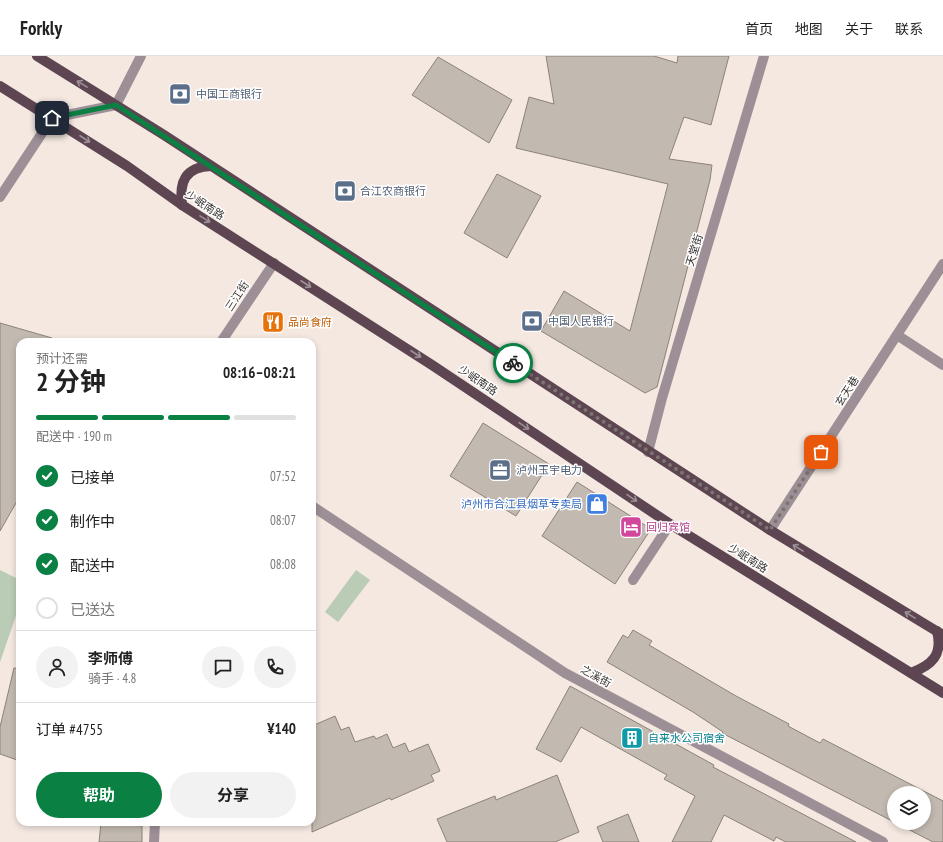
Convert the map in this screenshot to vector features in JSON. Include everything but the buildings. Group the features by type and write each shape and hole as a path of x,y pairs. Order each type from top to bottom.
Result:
{"main road":[{"path":"37,56 211,166 648,452 770,530 940,633 940,649 936,658 923,669 911,673"},
{"name":"少岷南路","path":"0,86 127,166 182,205 432,364 670,524 943,693"},
{"path":"182,205 181,186 185,178 200,166 211,166"}],"street":[{"path":"0,197 52,118 116,105 141,56"},
{"name":"天堂街","path":"648,452 664,390 764,56"},
{"name":"三江街","path":"224,338 274,263"},
{"name":"玄天巷","path":"770,530 943,264"},
{"path":"897,335 943,365"},
{"name":"之溪街","path":"316,509 565,673 883,842"},
{"path":"633,580 670,524"},
{"path":"154,842 155,826"}],"green space":[{"path":"0,570 16,578 16,616 0,662"},
{"path":"356,570 370,580 338,622 325,612"}],"way so far":[{"path":"513,363 770,530 821,452"}],"place":[{"name":"中国工商银行","path":"180,94"},
{"name":"合江农商银行","path":"345,191"},
{"name":"中国人民银行","path":"532,321"},
{"name":"品尚食府","path":"273,322"},
{"name":"泸州玉宇电力","path":"500,470"},
{"name":"泸州市合江县烟草专卖局","path":"597,504"},
{"name":"回归宾馆","path":"631,527"},
{"name":"自来水公司宿舍","path":"632,738"}],"route":[{"path":"52,118 116,105 513,363"}]}
